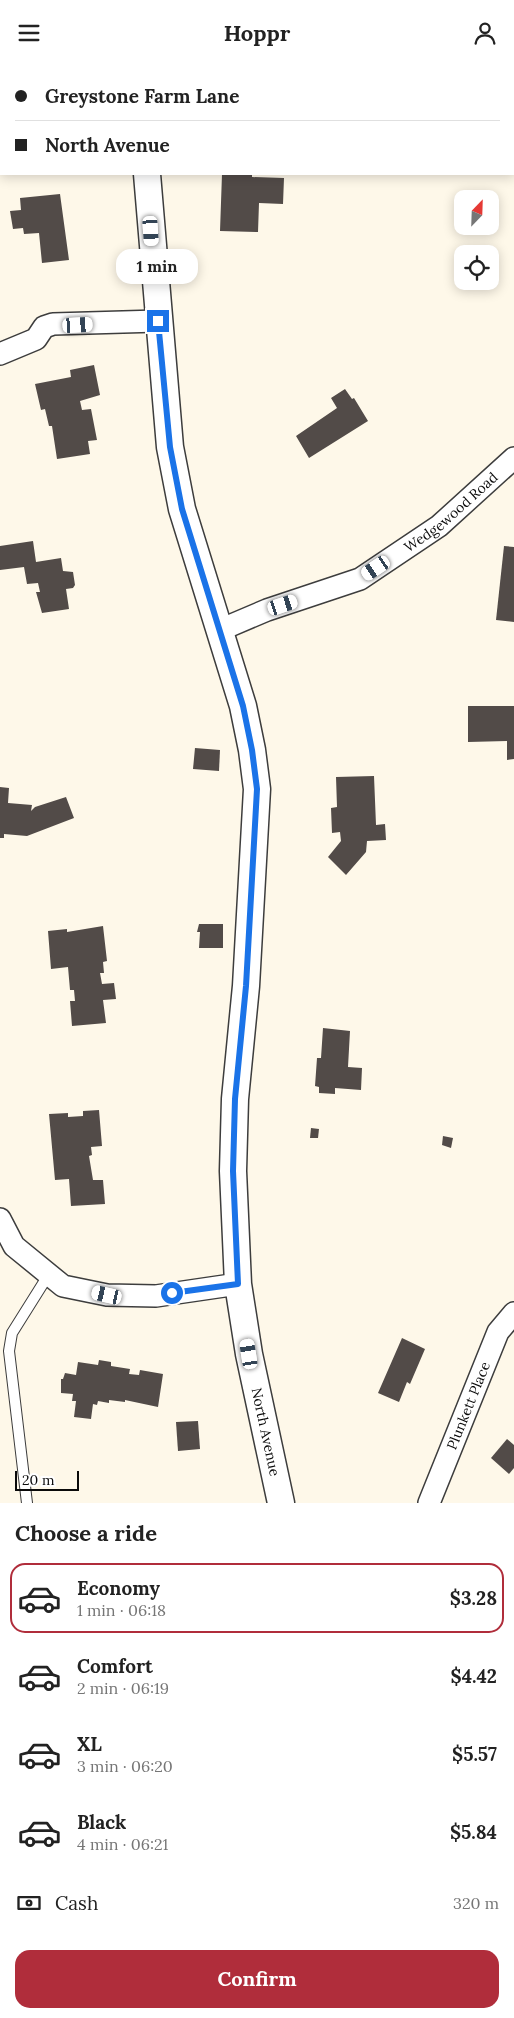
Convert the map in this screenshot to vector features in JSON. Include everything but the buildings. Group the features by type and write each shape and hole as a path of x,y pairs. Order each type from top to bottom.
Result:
{"street":[{"name":"North Avenue","path":"147,175 170,447 182,509 243,706 252,750 257,789 246,986 235,1099 233,1171 238,1284 249,1354 281,1503"},
{"path":"0,354 36,339 44,327 52,324 158,321"},
{"name":"Wedgewood Road","path":"220,630 267,610 360,579 439,526 514,458"},
{"path":"0,1219 14,1246 63,1285 107,1295 156,1296 238,1284"},
{"name":"Plunkett Place","path":"429,1503 498,1332 514,1313"}],"lane":[{"path":"27,1503 9,1351 12,1333 49,1274"}],"route":[{"path":"158,321 170,447 182,509 243,706 252,750 257,789 246,986 235,1099 233,1171 238,1284 172,1293"}]}
